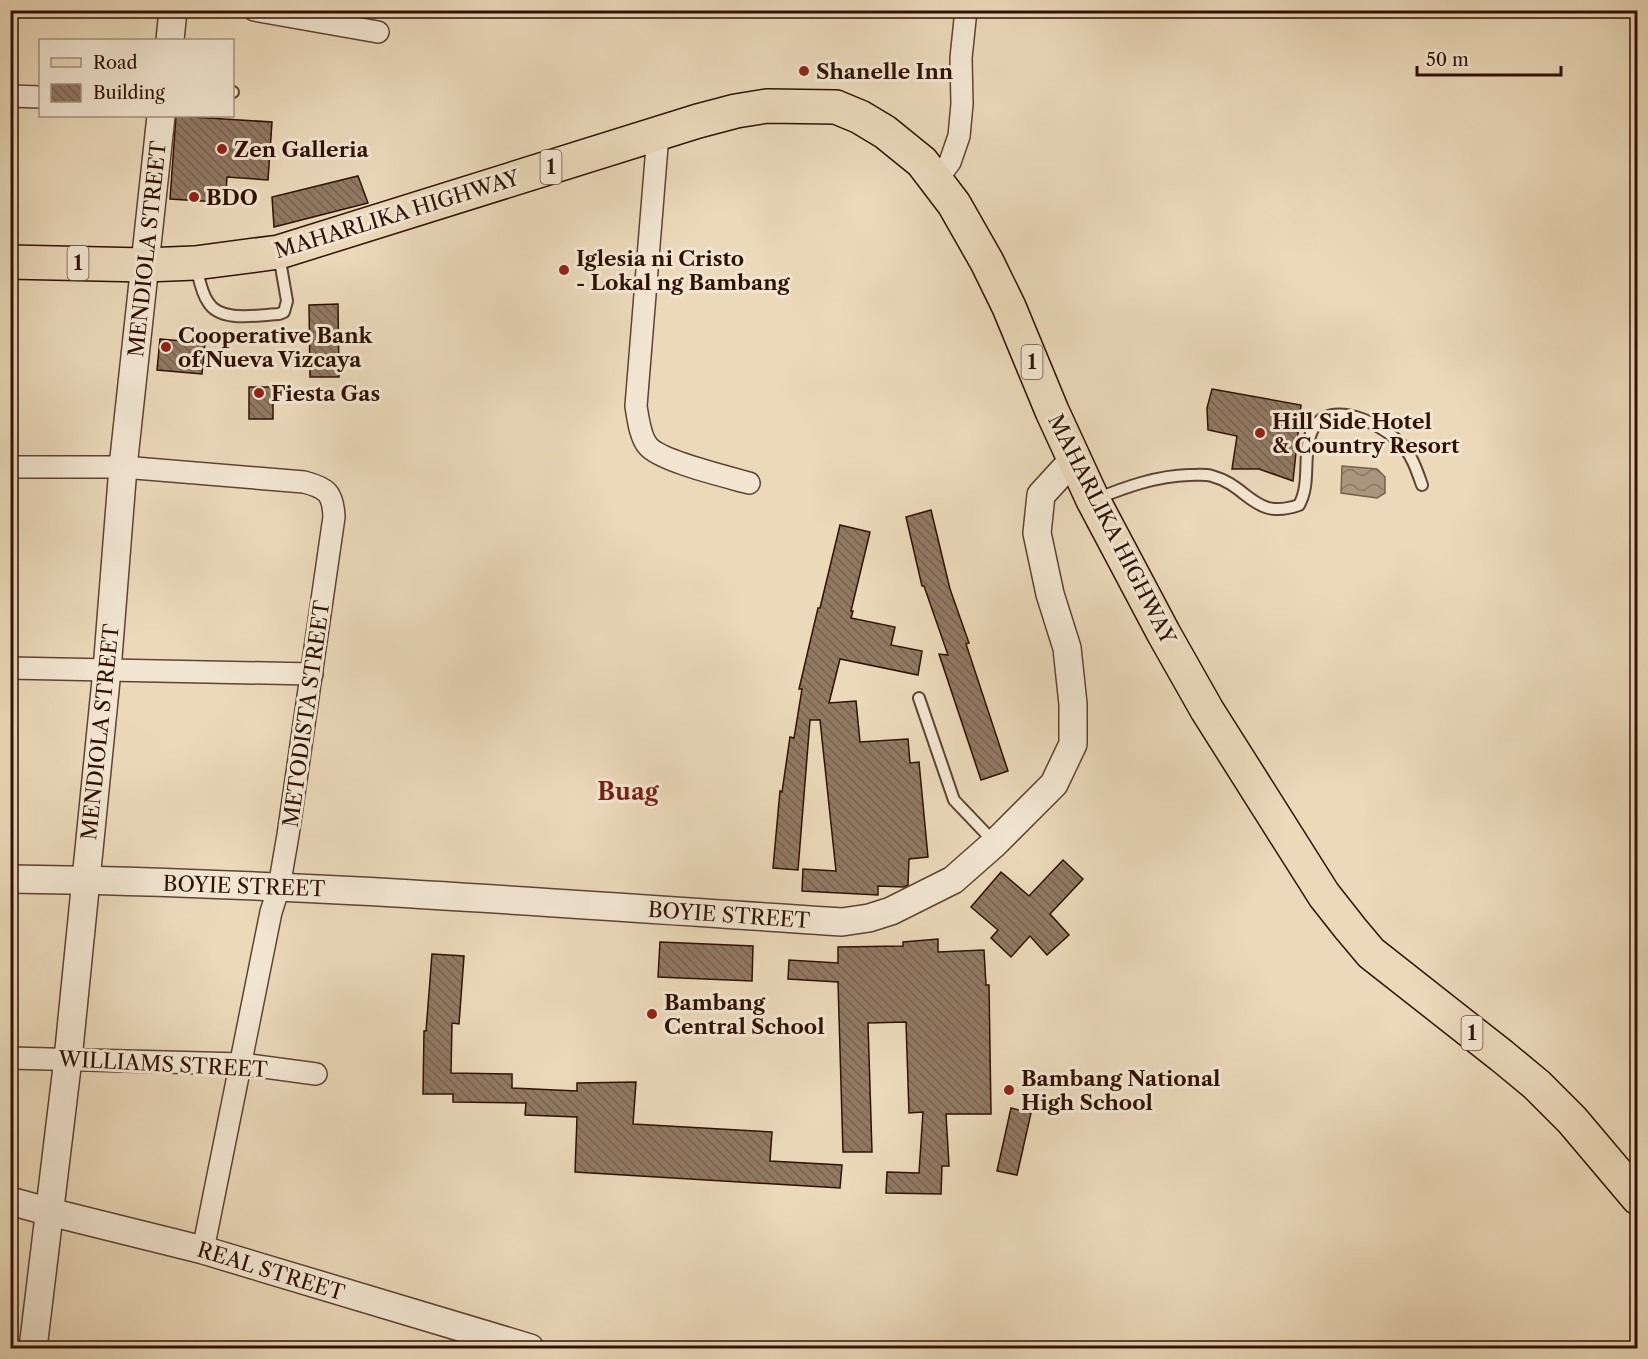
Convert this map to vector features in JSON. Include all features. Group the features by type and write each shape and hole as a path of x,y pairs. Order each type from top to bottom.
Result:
{"main road":[{"name":"MAHARLIKA HIGHWAY","path":"10,262 145,265 195,263 279,252 736,111 767,106 836,107 860,117 885,132 922,162 954,204 1009,307 1093,500 1164,634 1207,710 1324,895 1371,953 1537,1085 1572,1120 1638,1198"}],"street":[{"path":"170,39 173,10"},
{"path":"254,10 378,32"},
{"path":"936,181 950,162 959,136 962,104 961,58 966,10"},
{"path":"10,96 39,97"},
{"name":"MENDIOLA STREET","path":"33,1348 68,1059 107,670 123,467 161,117"},
{"path":"657,134 636,406 640,428 648,447 665,458 749,483"},
{"name":"BOYIE STREET","path":"10,879 279,887 842,922 869,918 891,911 953,880 995,843 1054,784 1073,744 1073,704 1066,648 1050,594 1036,533 1041,495 1074,459"},
{"name":"METODISTA STREET","path":"10,467 123,467 304,482 315,485 329,495 333,502 334,517 312,674 279,887 203,1250"},
{"path":"10,668 312,674"},
{"name":"WILLIAMS STREET","path":"10,1058 242,1064 316,1074"},
{"name":"REAL STREET","path":"10,1201 203,1250 530,1348"}],"lane":[{"path":"195,263 204,295 215,312 225,316 279,315 284,312 287,301 279,252"},
{"path":"1093,500 1123,488 1169,476 1210,475 1241,489 1259,506 1290,509 1299,505 1305,496 1308,448 1312,431 1318,420 1335,415 1369,421 1386,431 1402,445 1414,464 1422,485"},
{"path":"919,698 954,800 995,843"}],"water":[{"path":"1342,466 1377,469 1385,477 1385,493 1377,498 1341,493"}],"building":[{"name":"Zen Galleria","path":"176,117 272,122 268,180 227,177 226,191 219,191 218,202 170,199"},
{"path":"358,176 368,203 274,227 272,197"},
{"path":"338,304 339,377 310,377 309,305"},
{"path":"160,339 205,343 202,374 157,370"},
{"path":"249,387 273,387 273,419 249,419"},
{"name":"Hill Side Hotel & Country Resort","path":"1212,389 1301,405 1293,481 1259,469 1232,469 1237,436 1208,430 1207,408"},
{"path":"931,510 950,589 969,643 966,644 1008,771 981,780 939,654 948,655 924,586 922,586 906,517"},
{"path":"840,525 870,532 851,618 895,627 891,645 922,651 918,675 840,659 829,703 856,701 860,742 908,739 910,763 919,762 928,857 909,859 908,885 904,887 878,886 878,895 802,891 803,869 836,871 820,720 810,720 798,870 773,868 780,791 782,792 790,737 794,738 802,689 799,689"},
{"path":"1063,860 1083,879 1050,914 1069,935 1047,955 1030,936 1011,957 991,938 998,930 971,907 1001,872 1029,896"},
{"path":"938,939 938,952 984,950 986,985 989,985 991,1114 946,1114 949,1166 942,1166 941,1194 886,1193 887,1172 919,1173 923,1112 909,1113 906,1022 868,1023 872,1152 843,1152 838,982 788,979 789,960 838,963 838,947 903,946 903,942"},
{"path":"660,942 753,946 752,981 658,977"},
{"path":"432,954 464,956 459,1024 452,1023 451,1073 512,1074 512,1088 577,1091 577,1083 636,1082 633,1124 772,1132 770,1161 842,1165 840,1188 575,1172 577,1117 525,1115 526,1103 453,1102 453,1094 423,1094 424,1031 426,1031"},
{"path":"1011,1108 1031,1113 1017,1175 997,1171"}],"place":[{"name":"Shanelle Inn","path":"804,71"},
{"name":"Zen Galleria","path":"222,149"},
{"name":"BDO","path":"194,197"},
{"name":"Iglesia ni Cristo - Lokal ng Bambang","path":"564,270"},
{"name":"Cooperative Bank of Nueva Vizcaya","path":"166,347"},
{"name":"Fiesta Gas","path":"259,393"},
{"name":"Hill Side Hotel & Country Resort","path":"1260,433"},
{"name":"Bambang Central School","path":"652,1014"},
{"name":"Bambang National High School","path":"1009,1090"}],"district":[{"name":"Buag","path":"628,791"}]}
